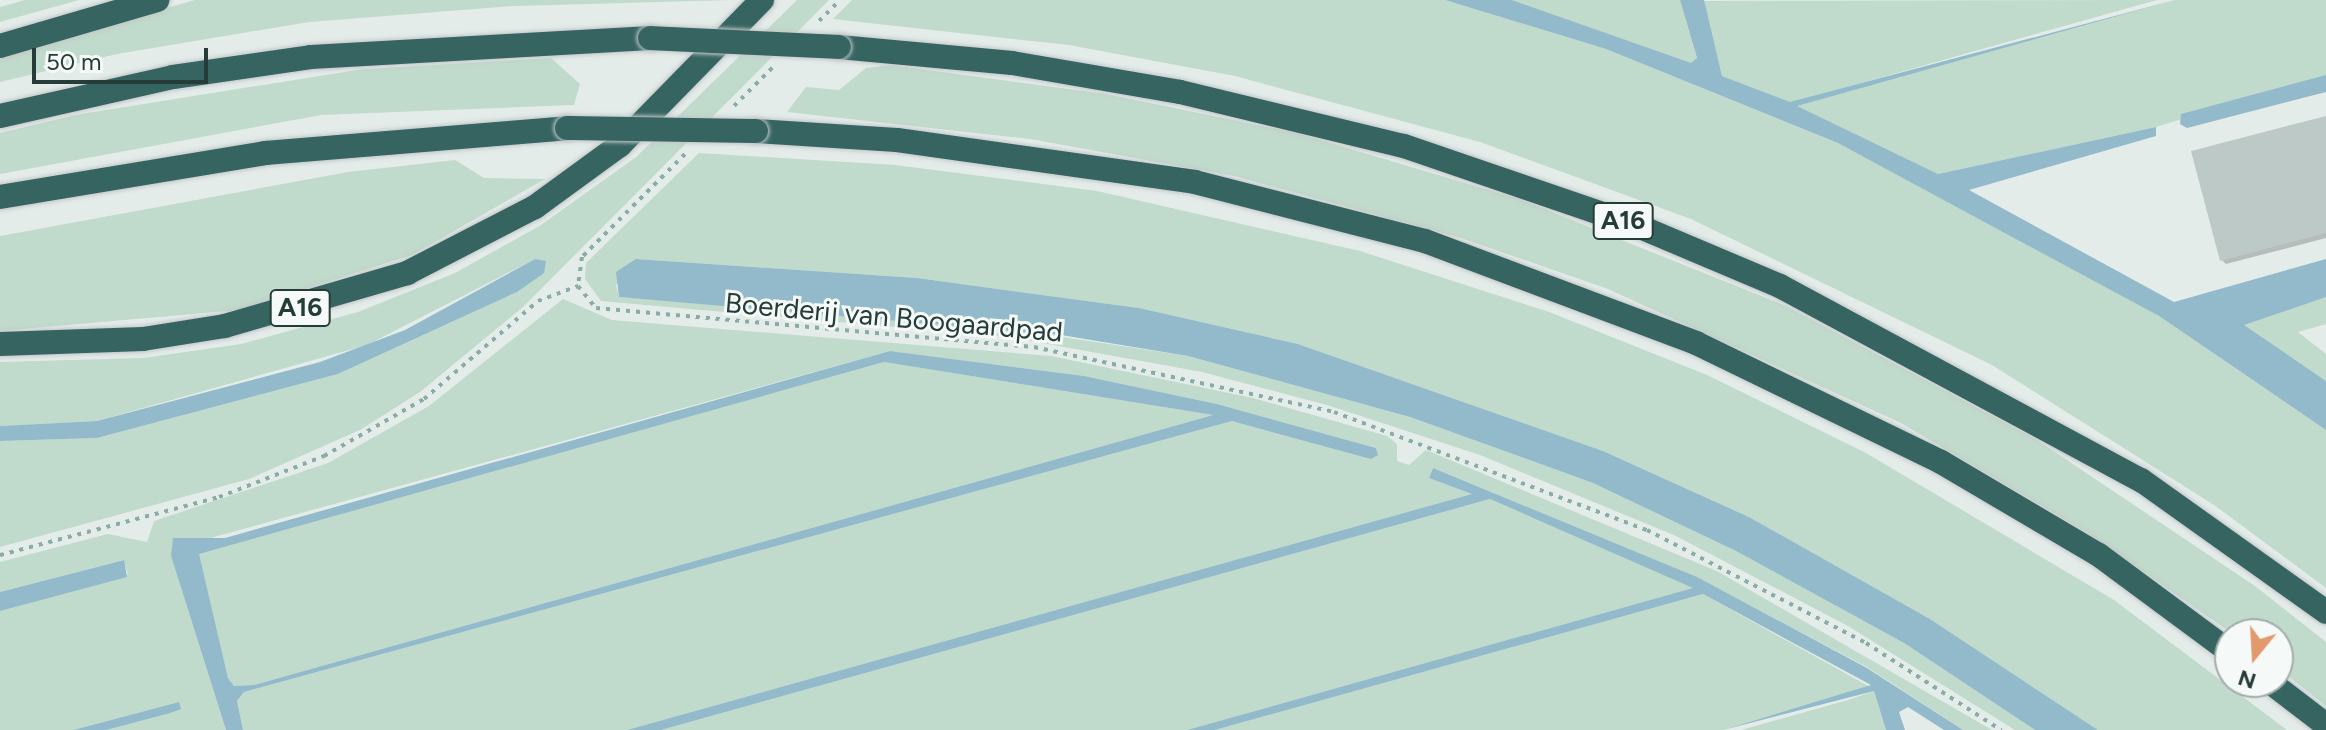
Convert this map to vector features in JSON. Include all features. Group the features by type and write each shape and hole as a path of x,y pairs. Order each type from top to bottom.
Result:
{"highway":[{"path":"0,46 157,0"},
{"name":"A16","path":"0,344 143,339 225,326 407,273 535,207 620,145 762,0"},
{"name":"A16","path":"0,116 159,80 311,57 650,38 839,47 1012,63 1180,92 1404,146 1638,226 1780,286 2141,480 2326,612"},
{"path":"0,197 265,153 567,128 756,131 897,140 1195,182 1425,241 1696,343 1941,462 2099,555 2214,640"},
{"path":"2291,698 2326,725"}],"path":[{"path":"807,33 840,0"},
{"path":"728,112 785,56"},
{"path":"0,555 219,497 324,456 424,399 538,301 578,286 582,257 694,145"},
{"name":"Boerderij van Boogaardpad","path":"578,286 610,313 1034,347 1334,412 1647,530 1866,643 2001,730"}],"green space":[{"path":"25,0 79,0 0,22 0,7"},
{"path":"195,0 732,0 514,6 309,22 117,54 0,82 0,55"},
{"path":"797,0 829,0 523,307 420,392 360,430 249,479 0,547 0,441 97,438 338,374 517,292 535,259 367,345 97,421 0,426 0,362 143,358 241,344 358,312 455,273 541,225 636,157"},
{"path":"852,0 1445,0 1606,49 1838,143 1943,197 2159,316 2326,430 2326,588 2214,505 1992,365 1691,219 1480,142 1235,76 1069,45 833,19"},
{"path":"1512,0 1680,0 1697,59 1691,64"},
{"path":"2157,0 1790,103 1722,76 1703,1"},
{"path":"2175,0 2326,0 2326,75 2156,127 1938,174 1795,106"},
{"path":"551,58 580,84 574,105 321,115 0,174 0,133 75,115 363,69"},
{"path":"890,65 1106,94 1297,133 1522,200 1786,306 2034,438 2255,586 2326,642 2326,706 2294,681 2294,618 2214,618 2214,621 2086,532 1901,423 1608,289 1461,238 1234,176 1030,139 787,112 806,87 839,90 866,68"},
{"path":"699,153 895,165 1097,191 1360,251 1549,312 1707,375 1866,453 2114,600 2214,675 2214,698 2244,698 2287,730 2098,730 1930,619 1749,517 1603,451 1298,344 1139,308 917,278 636,259 616,285 619,297 970,323 1188,356 1410,417 1593,483 1736,551 1904,643 2035,730 2015,730 1848,626 1676,536 1480,455 1327,405 1202,372 1009,337 601,301 585,279 586,263"},
{"path":"455,160 484,178 545,179 412,255 238,310 0,331 0,236 348,172"},
{"path":"2326,297 2326,324 2298,332 2326,354 2326,381 2244,326 2249,318"},
{"path":"563,299 612,320 1051,356 1253,398 1387,436 1397,444 1397,461 1409,465 1426,450 1717,571 1992,730 1963,730 1867,667 1696,577 1433,468 1429,478 1473,494 627,730 243,730 237,701 244,692 1232,421 1378,455 1376,448 1217,404 1084,376 890,351 196,542 171,556 226,730 106,730 179,702 73,730 0,730 0,611 128,574 123,560 0,592 0,562 108,534 147,542 154,521 328,463 429,406"},
{"path":"884,362 1213,415 254,685 234,686 228,678 198,554"},
{"path":"1490,499 1694,588 1187,730 661,730"},
{"path":"1703,594 1870,687 1723,730 1215,730"},
{"path":"1874,691 1886,730 1741,730 1848,700"}],"water":[{"path":"1445,0 1512,0 1691,63 1697,58 1680,0 1704,0 1722,76 1790,102 2175,0 1797,106 1938,174 2156,127 2156,136 1969,190 2174,302 2326,259 2326,297 2244,325 2326,381 2326,430 2159,316 1838,143 1606,49"},
{"path":"2326,75 2326,92 2187,128 2180,124 2181,114"},
{"path":"535,259 546,261 544,273 517,292 338,374 97,438 0,441 0,426 97,421 320,362 405,330"},
{"path":"636,259 917,278 1139,308 1298,344 1603,451 1749,517 1930,619 2098,730 2035,730 1904,643 1736,551 1593,483 1410,417 1188,356 1061,335 619,297 616,272"},
{"path":"890,351 1084,376 1217,404 1376,448 1378,455 1371,459 1232,421 244,692 237,701 243,730 226,730 171,556 173,538 225,538","holes":["884,362 1213,415 254,685 234,686 228,678 199,554"]},
{"path":"1433,468 1697,577 1867,668 1963,730 1944,730 1908,707 1899,712 1905,730 1886,730 1874,691 1723,730 1871,685 1703,594 1215,730 1187,730 1693,588 1490,499 661,730 627,730 1472,494 1429,478"},
{"path":"124,560 127,577 0,611 0,592"},
{"path":"179,702 181,709 106,730 73,730"}],"building":[{"path":"2326,116 2326,233 2220,261 2191,151"}]}
